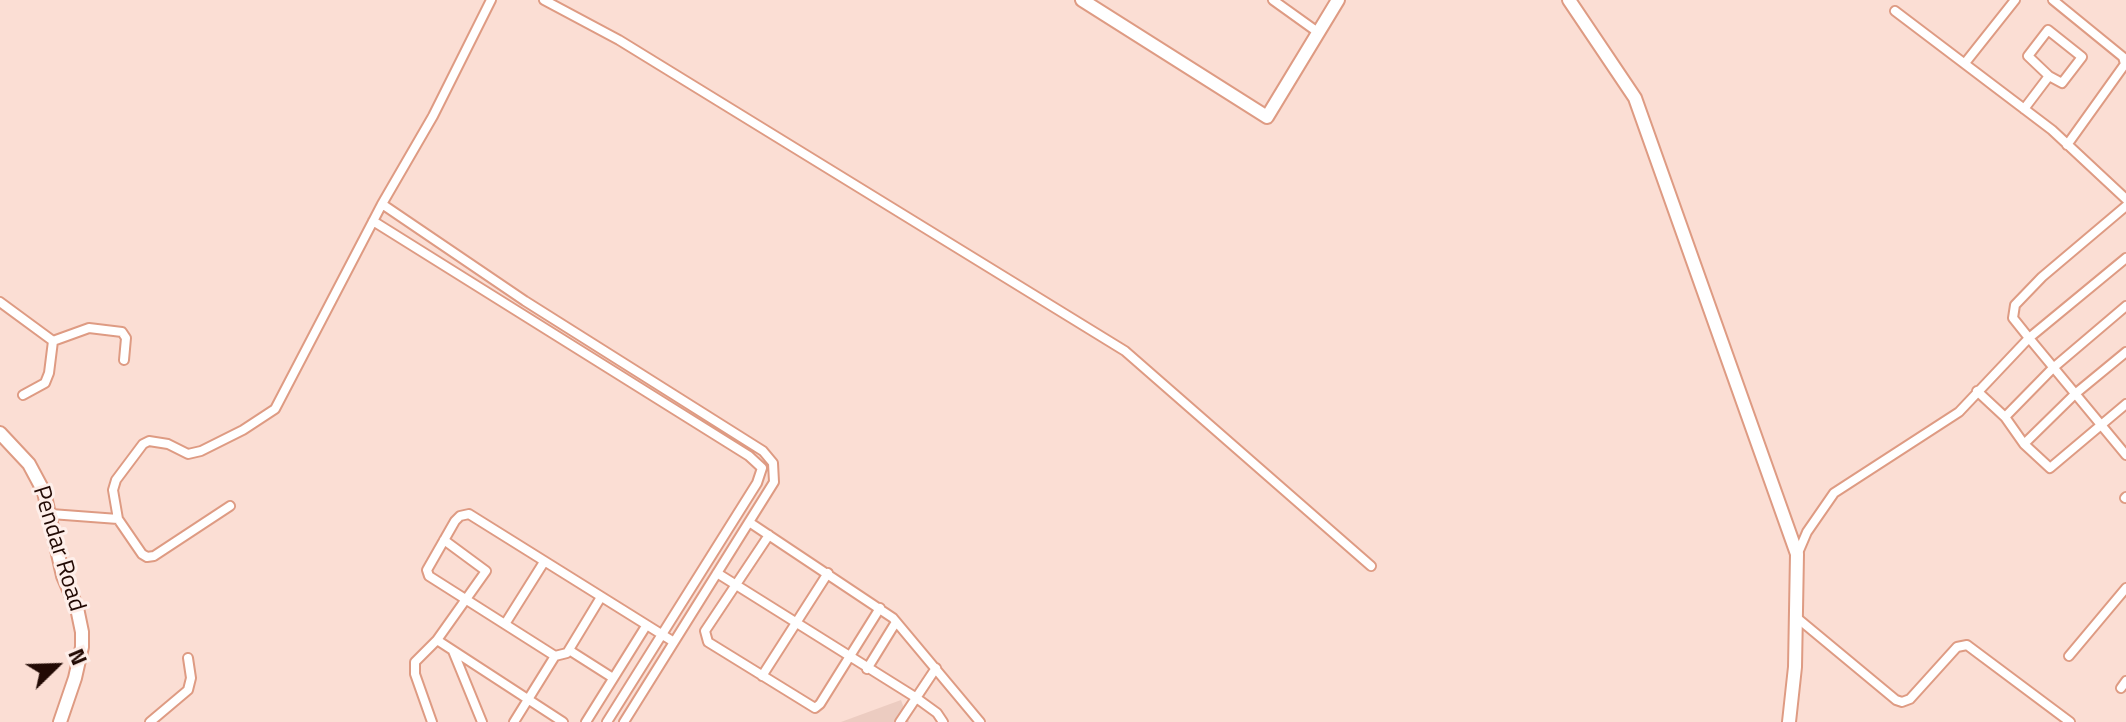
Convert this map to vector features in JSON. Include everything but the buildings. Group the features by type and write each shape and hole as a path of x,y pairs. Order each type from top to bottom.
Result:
{"street":[{"path":"230,506 154,556 147,557 118,519 113,490 116,480 143,444 149,441 168,444 188,454 201,451 243,430 275,409 382,204 433,116 491,0"},
{"path":"544,0 619,40 1125,351 1371,566"},
{"path":"1273,0 1319,33"},
{"path":"1088,2 1267,117 1338,0"},
{"path":"1569,0 1635,98 1797,554 1789,722"},
{"path":"1965,63 2015,0"},
{"path":"2053,0 2123,57 2125,64 2067,145"},
{"path":"1895,11 2024,109 2126,199"},
{"path":"2048,30 2082,57 2062,83 2049,76 2028,56 2048,30"},
{"path":"2024,109 2049,76"},
{"path":"382,204 525,301 763,451 773,463 774,482 624,722"},
{"path":"2126,206 2042,277 2015,305 2013,318 2126,455"},
{"path":"373,221 749,456 762,468"},
{"path":"1797,554 1807,532 1834,493 1959,412 2029,338 2126,258"},
{"path":"0,302 53,341"},
{"path":"2005,417 2053,368 2126,306"},
{"path":"53,341 89,328 122,332 126,338 124,360"},
{"path":"23,395 45,383 53,341"},
{"path":"2024,444 2075,394 2126,352"},
{"path":"1977,391 2005,417 2024,444 2050,468 2126,404"},
{"name":"Pendar Road","path":"0,433 29,464 44,492 63,576 77,608 82,632 75,678 60,722"},
{"path":"607,722 757,483 762,468 773,463"},
{"path":"51,514 118,519"},
{"path":"601,597 569,650 555,656 427,573 460,516 469,514 674,642"},
{"path":"749,522 880,608 896,622 980,722"},
{"path":"769,535 704,635 708,642 815,708 880,608"},
{"path":"432,722 414,668 415,662 437,640 486,571 444,540"},
{"path":"505,624 544,562"},
{"path":"717,573 915,697 937,713 943,722"},
{"path":"762,676 828,573"},
{"path":"2069,656 2126,588"},
{"path":"1796,617 1896,700 1902,702 1910,699 1961,644 1967,645 2070,722"},
{"path":"867,669 896,622"},
{"path":"586,722 646,626"},
{"path":"437,640 563,722"},
{"path":"453,650 482,722"},
{"path":"569,650 613,678"},
{"path":"514,722 555,656"},
{"path":"150,722 188,690 191,678 188,658"},
{"path":"900,722 936,668"}],"shaded area":[{"path":"901,700 909,722 841,722"}]}
